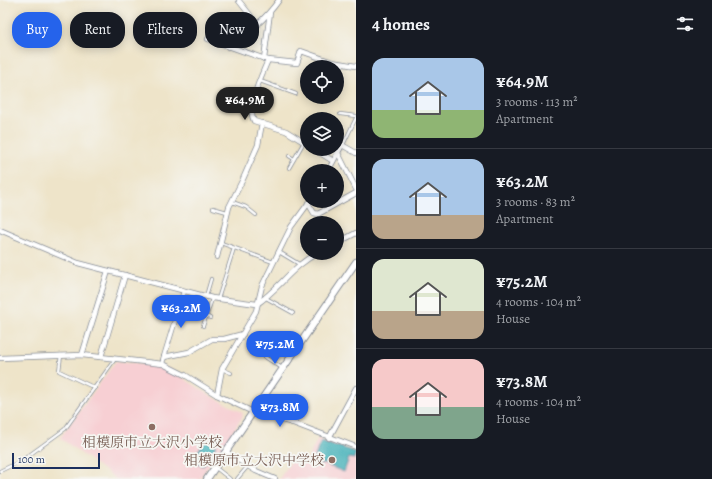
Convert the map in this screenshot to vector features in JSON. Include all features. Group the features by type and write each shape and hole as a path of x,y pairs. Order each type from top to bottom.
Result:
{"street":[{"path":"259,24 279,0"},
{"path":"239,1 248,12"},
{"path":"270,12 266,60 254,97 251,116 254,121 286,131 300,140"},
{"path":"231,48 266,60 297,63 301,51 332,62 356,66"},
{"path":"217,256 228,212 258,145 262,123"},
{"path":"344,146 356,153"},
{"path":"324,156 333,162 336,156"},
{"path":"340,156 356,189"},
{"path":"344,200 356,193"},
{"path":"217,395 222,369 256,311 262,286 273,262 291,227 305,208"},
{"path":"312,208 314,213 318,214 329,208"},
{"path":"0,230 78,263 212,298 257,304 266,298 299,264 306,260"},
{"path":"344,239 356,233"},
{"path":"207,479 356,262"},
{"path":"82,355 108,271"},
{"path":"101,357 125,275"},
{"path":"163,364 184,291"},
{"path":"164,357 189,352 212,339 224,339 242,334"},
{"path":"0,358 82,355 163,364 185,375 217,395 253,412 294,423 356,448"},
{"path":"329,438 356,388"},
{"path":"226,452 248,466 275,479"}],"lane":[{"path":"260,81 296,94"},
{"path":"286,95 287,90"},
{"path":"344,115 356,117 344,141"},
{"path":"289,168 300,150"},
{"path":"289,156 294,159"},
{"path":"232,201 246,207 256,215"},
{"path":"213,208 228,212"},
{"path":"221,243 273,262"},
{"path":"218,299 234,248"},
{"path":"278,252 299,264"},
{"path":"206,296 211,279"},
{"path":"203,326 212,298"},
{"path":"266,298 293,313"},
{"path":"206,316 210,318"},
{"path":"280,334 265,357 283,369"},
{"path":"266,347 270,349"},
{"path":"61,355 59,370 95,388"},
{"path":"0,471 21,461 65,428 115,358"},
{"path":"222,369 231,373"},
{"path":"237,479 248,466"},
{"path":"216,468 230,479"}],"shaded area":[{"name":"相模原市立大沢小学校","path":"116,361 158,365 169,369 213,397 242,412 243,416 223,447 199,479 116,479 60,438"},
{"name":"相模原市立大沢中学校","path":"318,438 356,452 356,479 279,479 294,457 306,462"}],"water":[{"path":"206,440 216,446 203,466 192,459"},
{"path":"321,441 356,452 354,459 349,458 344,472 329,466 329,464 314,464 314,459"}],"place":[{"name":"相模原市立大沢小学校","path":"152,427"},
{"name":"相模原市立大沢中学校","path":"332,460"}]}
